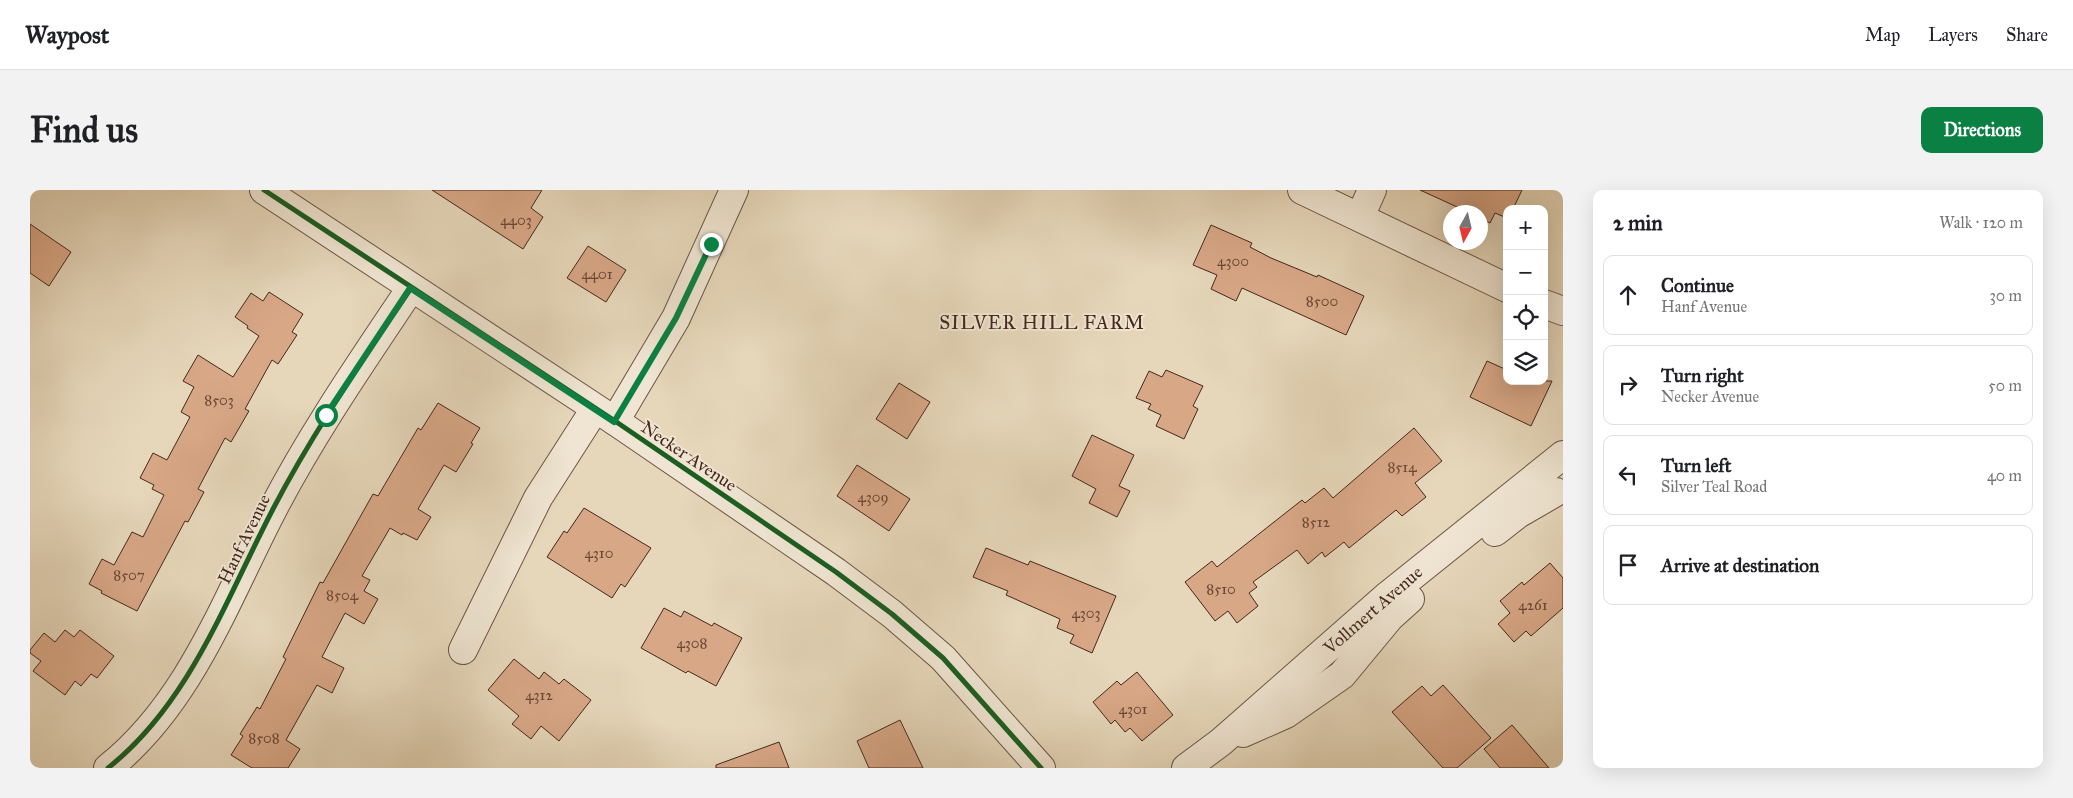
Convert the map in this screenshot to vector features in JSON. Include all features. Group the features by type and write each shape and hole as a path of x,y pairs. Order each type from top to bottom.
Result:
{"street":[{"name":"Necker Avenue","path":"264,190 605,415 828,567 892,614 944,658 1041,768"},
{"path":"463,650 538,498 605,415 676,318 734,190"},
{"path":"1302,190 1503,286"},
{"path":"1360,217 1372,190"},
{"name":"Hanf Avenue","path":"108,768 125,755 176,696 228,601 273,509 326,415 410,288"},
{"path":"1548,305 1563,311"},
{"name":"Vollmert Avenue","path":"1186,768 1221,742 1413,586 1563,455"},
{"path":"1413,586 1518,514 1556,492"}],"building":[{"path":"432,190 542,190 531,208 543,217 523,249"},
{"path":"1420,190 1522,190 1515,205 1503,205 1503,216 1495,213 1490,223 1488,222 1488,205 1453,205"},
{"path":"30,224 71,252 49,286 30,273"},
{"path":"1211,225 1252,243 1250,247 1271,258 1317,277 1318,275 1364,296 1346,335 1242,288 1236,301 1211,289 1217,275 1193,265"},
{"path":"588,246 626,270 606,302 567,278"},
{"path":"269,292 303,314 292,332 297,335 278,364 272,360 245,409 249,411 231,442 225,438 198,489 204,492 188,522 185,521 137,611 101,593 102,591 89,584 102,559 114,565 132,532 143,537 164,495 152,489 154,485 140,478 153,453 167,460 190,417 181,412 194,387 183,381 198,355 233,377 259,336 235,317 251,293 263,301"},
{"path":"1487,361 1503,368 1503,385 1548,385 1548,381 1552,381 1531,426 1470,397"},
{"path":"1166,370 1203,386 1193,406 1198,409 1184,439 1156,426 1161,415 1148,409 1151,404 1136,398 1149,371 1162,377"},
{"path":"899,383 930,402 907,439 876,419"},
{"path":"438,403 480,428 471,443 473,444 456,472 444,465 418,509 431,517 417,540 403,533 402,535 390,528 362,576 370,580 364,591 378,599 364,624 345,613 322,657 344,668 332,693 317,685 286,740 300,749 288,768 252,768 231,755 243,736 240,734 257,707 260,709 286,659 283,657 320,582 323,583 373,494 378,496 418,428 421,430"},
{"path":"1414,428 1442,461 1415,483 1426,497 1402,516 1396,510 1349,548 1344,542 1325,557 1322,552 1308,564 1297,550 1253,582 1257,587 1249,593 1258,606 1237,623 1228,611 1215,621 1185,582 1212,561 1217,567 1302,500 1305,503 1324,488 1333,498"},
{"path":"1092,435 1134,455 1119,486 1130,491 1117,517 1089,503 1096,489 1072,476"},
{"path":"857,465 910,499 889,531 837,496"},
{"path":"584,508 651,548 625,587 621,584 612,598 547,557 564,531 567,533"},
{"path":"986,548 1028,565 1030,561 1116,596 1092,653 1070,643 1074,635 1057,628 1060,619 1006,595 1008,591 973,577"},
{"path":"1550,563 1563,578 1563,608 1531,636 1526,631 1514,642 1498,624 1510,613 1500,601 1522,582 1524,585"},
{"path":"664,608 681,617 684,611 712,626 714,623 742,638 716,686 688,671 686,673 641,648"},
{"path":"65,630 74,637 80,630 114,656 97,678 91,674 81,686 75,681 65,695 33,671 41,661 30,653 30,650 44,633 55,642"},
{"path":"514,659 539,679 544,672 559,684 564,679 591,700 559,741 541,726 531,739 512,724 519,716 488,690"},
{"path":"1137,672 1173,715 1142,741 1130,728 1125,732 1115,720 1111,724 1093,702 1117,681 1121,685"},
{"path":"1443,685 1491,738 1457,768 1443,768 1392,712 1422,686 1431,696"},
{"path":"900,720 923,768 869,768 857,741"},
{"path":"1512,725 1549,768 1500,768 1484,749"},
{"path":"779,742 789,768 716,768 716,765"}],"cycle path":[{"path":"264,190 615,421 836,572 892,614 943,658 1041,768"},
{"path":"108,768 137,742 162,713 184,681 204,648 288,480 339,397 411,288"}],"district":[{"name":"SILVER HILL FARM","path":"1042,322"}],"route":[{"path":"326,415 410,288 614,422 676,318 711,244"}]}
